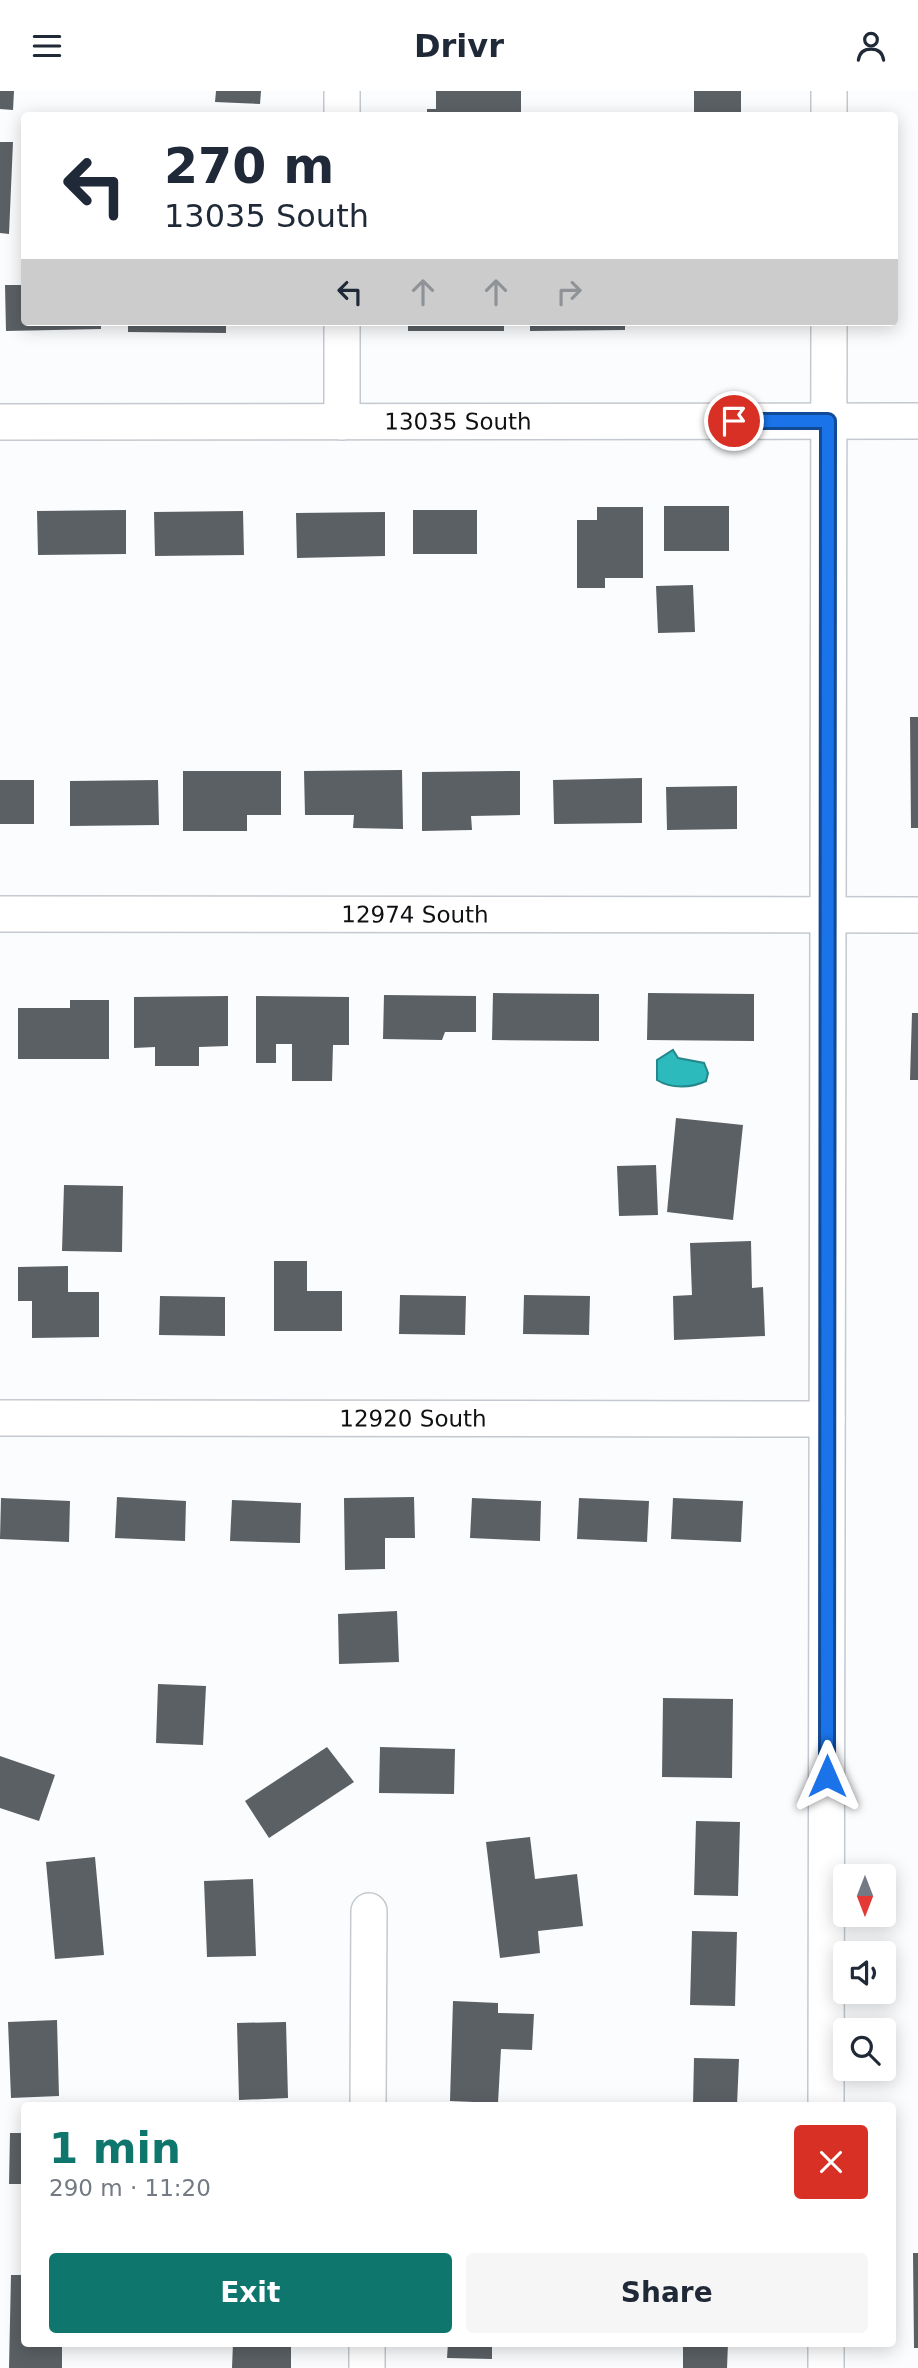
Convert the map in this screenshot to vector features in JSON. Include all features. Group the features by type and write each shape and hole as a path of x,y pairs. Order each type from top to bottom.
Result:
{"street":[{"path":"342,91 342,112"},
{"path":"829,91 829,112"},
{"path":"342,326 342,422"},
{"path":"827,2102 829,326"},
{"name":"13035 South","path":"0,422 918,421"},
{"name":"12974 South","path":"0,913 918,915"},
{"name":"12920 South","path":"0,1418 827,1419"},
{"path":"368,2102 369,1911"},
{"path":"367,2347 367,2368"},
{"path":"826,2347 826,2368"}],"water":[{"path":"673,1050 678,1058 704,1063 708,1073 706,1081 682,1087 657,1080 657,1060"}],"building":[{"path":"0,91 14,91 13,110 0,109"},
{"path":"216,91 261,91 260,104 215,102"},
{"path":"436,91 521,91 521,112 427,112 427,109 436,109"},
{"path":"694,91 741,91 741,112 694,112"},
{"path":"0,142 13,142 9,234 0,233"},
{"path":"5,285 21,285 21,326 101,326 101,329 6,331"},
{"path":"128,326 226,326 226,333 128,332"},
{"path":"408,326 504,326 504,331 408,331"},
{"path":"530,326 625,326 625,330 530,331"},
{"path":"664,506 729,506 729,551 664,551"},
{"path":"597,507 643,507 643,578 605,578 605,588 577,588 577,520 597,520"},
{"path":"126,510 126,554 38,555 37,511"},
{"path":"413,510 477,510 477,554 413,554"},
{"path":"243,511 244,555 155,556 154,512"},
{"path":"385,512 385,556 297,558 296,513"},
{"path":"693,585 695,632 658,633 656,586"},
{"path":"910,717 918,717 918,828 911,828"},
{"path":"402,770 403,829 353,828 354,815 305,815 304,771"},
{"path":"183,771 281,771 281,815 247,815 247,831 183,831"},
{"path":"520,771 520,815 471,816 472,830 422,831 422,772"},
{"path":"642,778 642,823 554,824 553,780"},
{"path":"0,780 34,780 34,824 0,824"},
{"path":"158,780 159,825 70,826 70,781"},
{"path":"737,786 737,829 667,830 666,787"},
{"path":"493,993 599,994 599,1041 492,1040"},
{"path":"648,993 754,994 754,1041 647,1040"},
{"path":"384,995 476,996 476,1032 445,1032 442,1040 383,1039"},
{"path":"228,996 228,1046 199,1047 199,1066 155,1066 155,1047 134,1048 134,997"},
{"path":"256,996 349,997 349,1045 333,1045 332,1081 292,1081 292,1044 276,1044 276,1063 256,1063"},
{"path":"70,1000 109,1000 109,1059 18,1059 18,1008 70,1008"},
{"path":"912,1013 918,1013 918,1080 910,1080"},
{"path":"676,1118 743,1125 733,1220 667,1212"},
{"path":"656,1165 658,1215 619,1216 617,1166"},
{"path":"64,1185 123,1186 122,1252 62,1251"},
{"path":"751,1241 752,1288 763,1287 765,1336 674,1340 673,1296 692,1295 690,1243"},
{"path":"274,1261 307,1261 307,1291 342,1291 342,1331 274,1331"},
{"path":"68,1266 68,1292 99,1292 99,1337 32,1338 32,1301 18,1301 18,1267"},
{"path":"400,1295 466,1296 465,1335 399,1334"},
{"path":"524,1295 590,1296 589,1335 523,1334"},
{"path":"160,1296 225,1297 225,1336 159,1335"},
{"path":"117,1497 186,1501 185,1541 115,1538"},
{"path":"414,1497 415,1538 385,1538 385,1569 345,1570 344,1498"},
{"path":"1,1498 70,1501 69,1542 0,1539"},
{"path":"472,1498 541,1501 540,1541 470,1538"},
{"path":"579,1498 649,1501 647,1542 577,1539"},
{"path":"673,1498 743,1501 741,1542 671,1539"},
{"path":"232,1500 301,1503 300,1543 230,1541"},
{"path":"397,1611 399,1662 339,1664 338,1614"},
{"path":"158,1684 206,1686 203,1745 156,1743"},
{"path":"663,1698 733,1699 732,1778 662,1777"},
{"path":"327,1747 354,1782 269,1838 245,1801"},
{"path":"380,1747 455,1749 454,1794 379,1793"},
{"path":"0,1756 55,1775 39,1821 0,1808"},
{"path":"696,1821 740,1822 738,1896 694,1895"},
{"path":"530,1837 535,1879 577,1874 583,1926 538,1931 540,1953 500,1958 486,1842"},
{"path":"95,1857 104,1955 55,1959 46,1862"},
{"path":"253,1879 256,1956 207,1957 204,1881"},
{"path":"692,1931 737,1932 735,2006 690,2005"},
{"path":"453,2001 498,2003 498,2013 534,2014 532,2050 501,2049 498,2102 450,2101"},
{"path":"57,2020 59,2096 11,2098 8,2022"},
{"path":"286,2022 288,2098 239,2100 237,2023"},
{"path":"694,2058 739,2059 737,2102 693,2102"},
{"path":"10,2133 21,2133 21,2184 9,2184"},
{"path":"913,2253 918,2253 918,2348 914,2348"},
{"path":"11,2275 21,2275 21,2347 62,2347 62,2368 9,2368"},
{"path":"233,2347 291,2347 291,2368 232,2368"},
{"path":"448,2347 492,2347 492,2359 447,2358"},
{"path":"683,2347 728,2347 727,2368 683,2368"}],"route":[{"path":"734,421 828,421 827,1776"}]}
